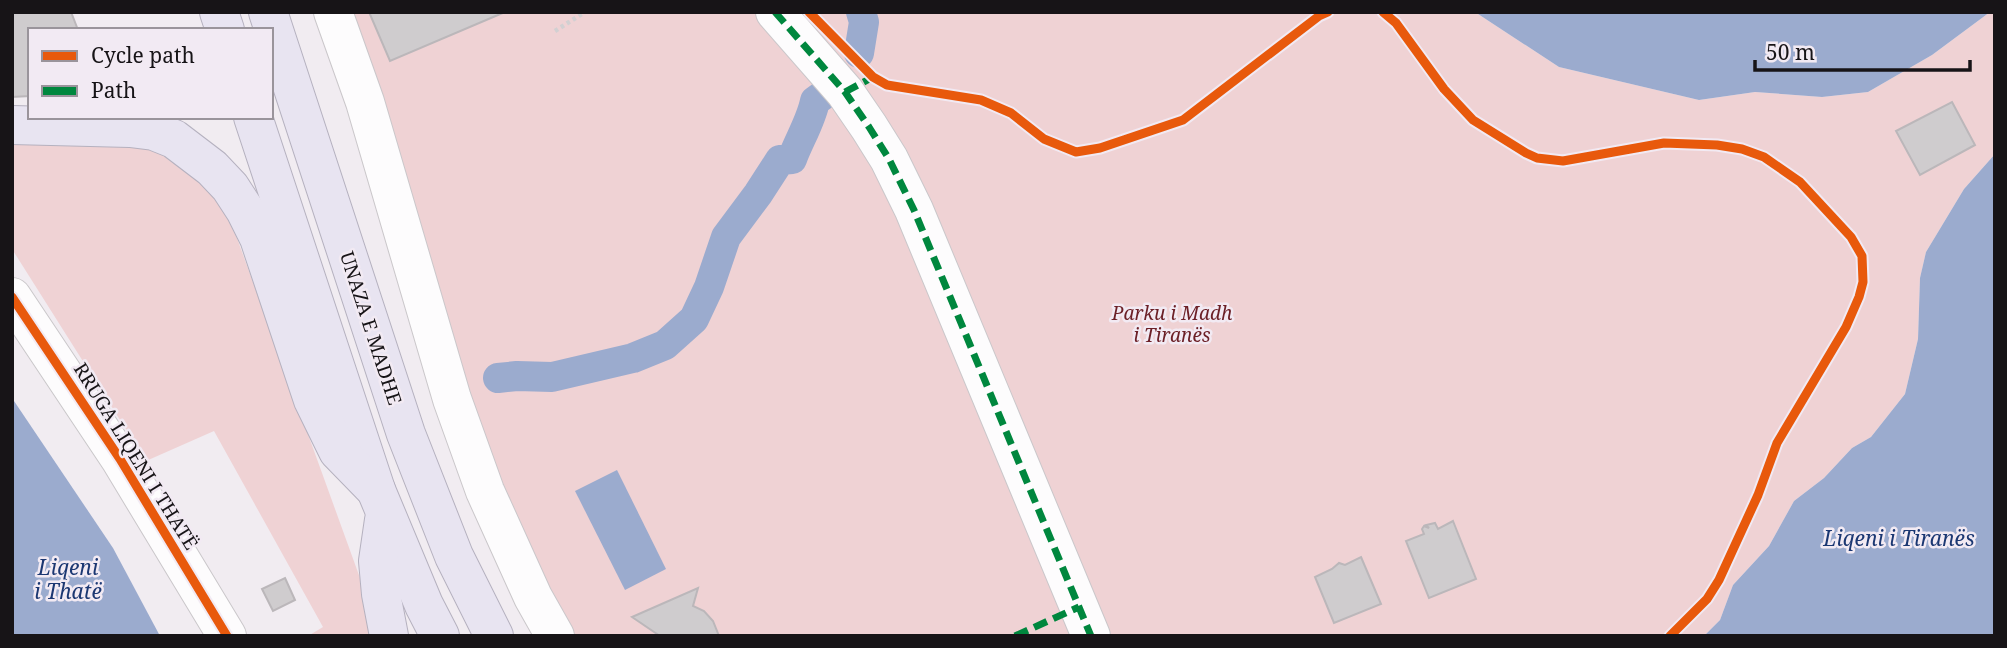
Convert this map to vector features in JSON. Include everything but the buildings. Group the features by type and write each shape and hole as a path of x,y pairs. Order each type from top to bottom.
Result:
{"highway":[{"name":"UNAZA E MADHE","path":"268,12 415,459 454,556 494,636"},
{"path":"255,119 380,502 440,636"},
{"path":"12,125 155,131 174,139 212,168 230,187 245,209 259,238 313,400 338,451 380,502 378,561 389,636"}],"street":[{"path":"332,12 373,98 452,399 485,491 533,597 555,636"},
{"path":"775,12 845,92 889,159 914,211 1091,636"},
{"name":"RRUGA LIQENI I THATË","path":"12,297 120,459 227,636"}],"path":[{"path":"555,31 585,12"}],"green space":[{"name":"Parku i Madh i Tiranës","path":"349,12 1475,12 1559,67 1699,100 1755,92 1822,97 1868,92 1932,55 1990,12 1995,12 1995,154 1964,189 1926,252 1920,278 1918,339 1905,394 1871,437 1852,448 1824,478 1794,501 1769,546 1733,585 1720,620 1704,636 571,636 490,467"},
{"path":"12,133 110,133 192,161 229,216 360,578 403,636 308,636 323,627 214,431 146,461 12,249"}],"water":[{"path":"1475,12 1990,12 1932,55 1868,92 1822,97 1755,92 1699,100 1559,67"},
{"name":"Liqeni i Tiranës","path":"1995,154 1995,636 1704,636 1720,620 1733,585 1769,546 1794,501 1824,478 1852,448 1871,437 1905,394 1918,339 1920,278 1926,252 1964,189"},
{"name":"Liqeni i Thatë","path":"12,398 113,548 160,636 12,636"},
{"path":"617,470 666,569 625,590 575,491"}],"waterway":[{"path":"859,53 864,22 861,12"},
{"path":"498,378 552,377 633,358 665,345 694,319 709,287 726,237 780,160 792,159 815,101 826,93"}],"marked path":[{"path":"775,12 845,92 889,159 914,210 1091,636"},
{"path":"845,92 873,77"},
{"path":"1015,636 1079,607"}],"cycle path":[{"path":"809,12 873,77 887,85 981,100 1011,113 1044,139 1076,152 1100,148 1183,120 1319,16 1328,12"},
{"path":"1383,12 1396,23 1444,89 1473,120 1526,153 1537,158 1563,161 1664,143 1742,149 1764,157 1800,182 1851,237 1862,256 1863,282 1846,327 1777,443 1758,495 1719,580 1707,599 1670,636"},
{"path":"12,297 120,459 227,636"}]}
